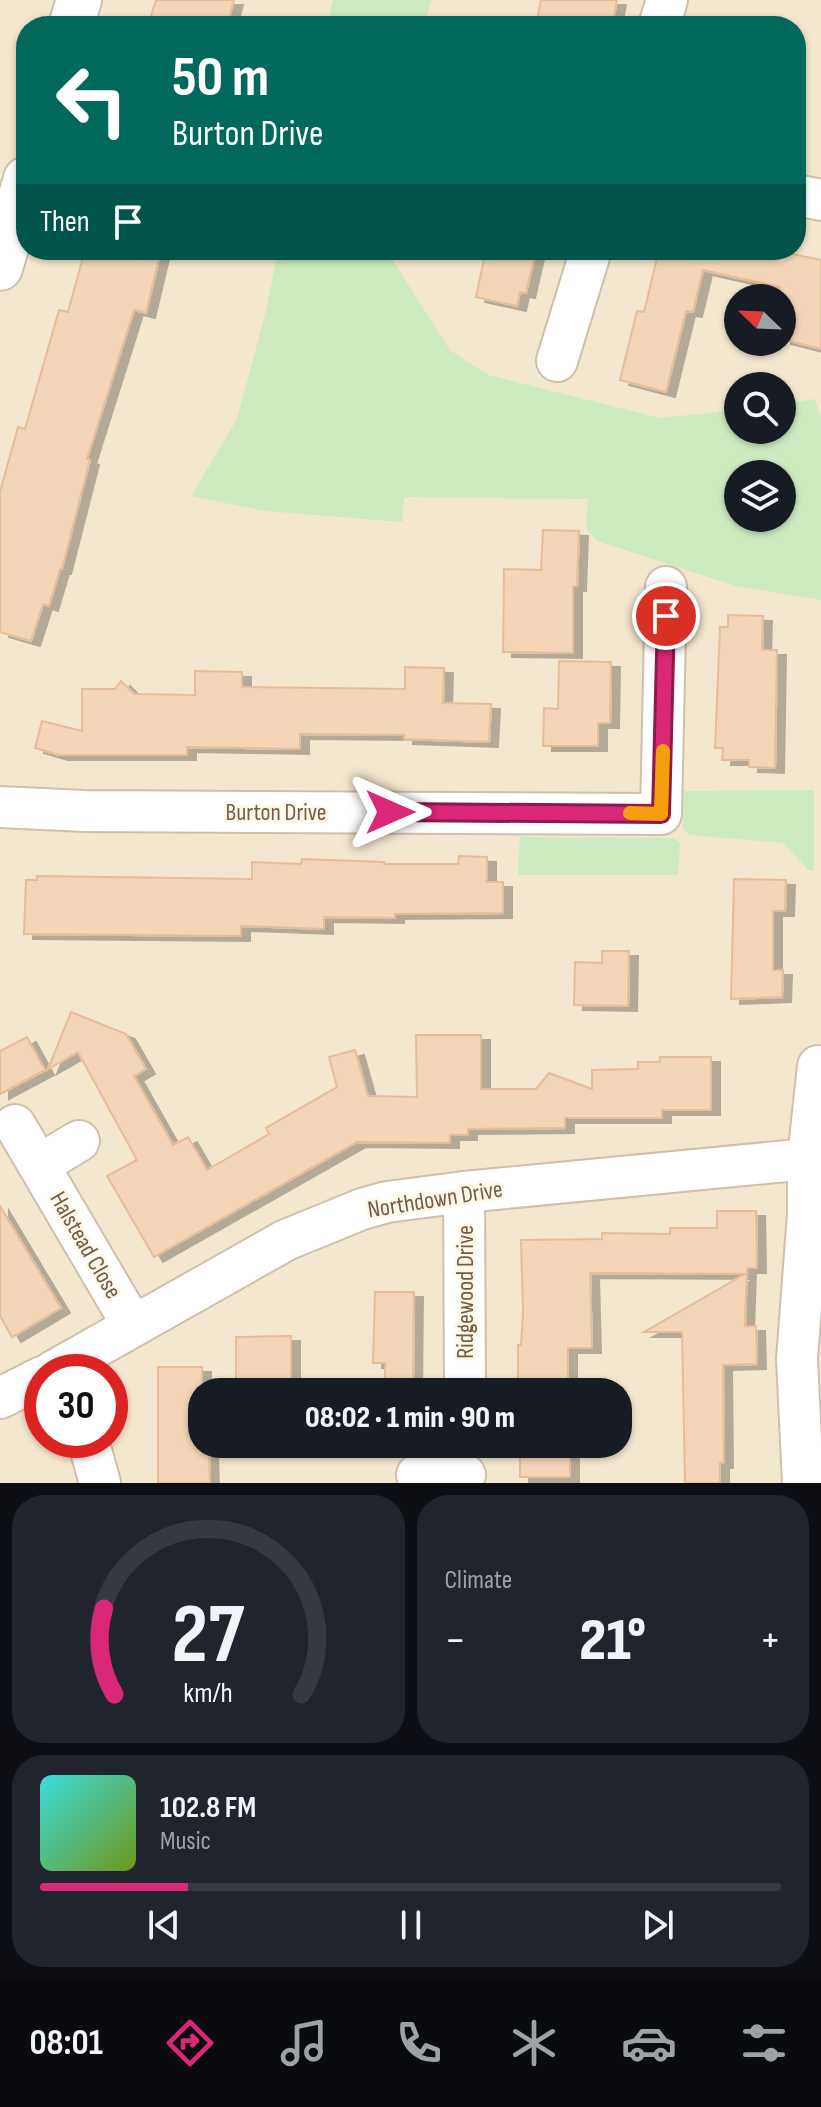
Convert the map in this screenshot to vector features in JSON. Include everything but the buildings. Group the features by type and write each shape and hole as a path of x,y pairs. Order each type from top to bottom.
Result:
{"street":[{"path":"0,268 16,213"},
{"path":"557,361 588,260"},
{"name":"Burton Drive","path":"0,807 100,811 661,814 666,587"},
{"path":"803,1483 797,1359 808,1214 808,1159 818,1066"},
{"name":"Halstead Close","path":"15,1125 133,1326"},
{"name":"Halstead Close","path":"39,1165 79,1141"},
{"name":"Northdown Drive","path":"84,1354 286,1240 342,1216 387,1202 808,1159"},
{"name":"Ridgewood Drive","path":"464,1192 465,1378"},
{"name":"Northdown Drive","path":"0,1398 24,1386"},
{"path":"93,1458 100,1483"},
{"path":"417,1475 465,1467"}],"shaded area":[{"path":"0,0 821,0 821,1483 0,1483"}],"green space":[{"path":"333,0 431,0 427,16 329,16"},
{"path":"276,260 392,260 450,350 488,375 660,418 724,411 724,444 796,444 796,402 815,399 821,418 821,600 736,586 597,541 586,528 588,499 404,497 402,522 265,511 191,496 237,419 267,307"},
{"path":"814,790 814,870 808,870 784,843 689,835 683,829 684,791"},
{"path":"520,837 674,838 680,843 678,875 518,875"}],"slow traffic":[{"path":"630,813 661,814 663,751"}],"route":[{"path":"390,812 661,814 666,616"}]}
